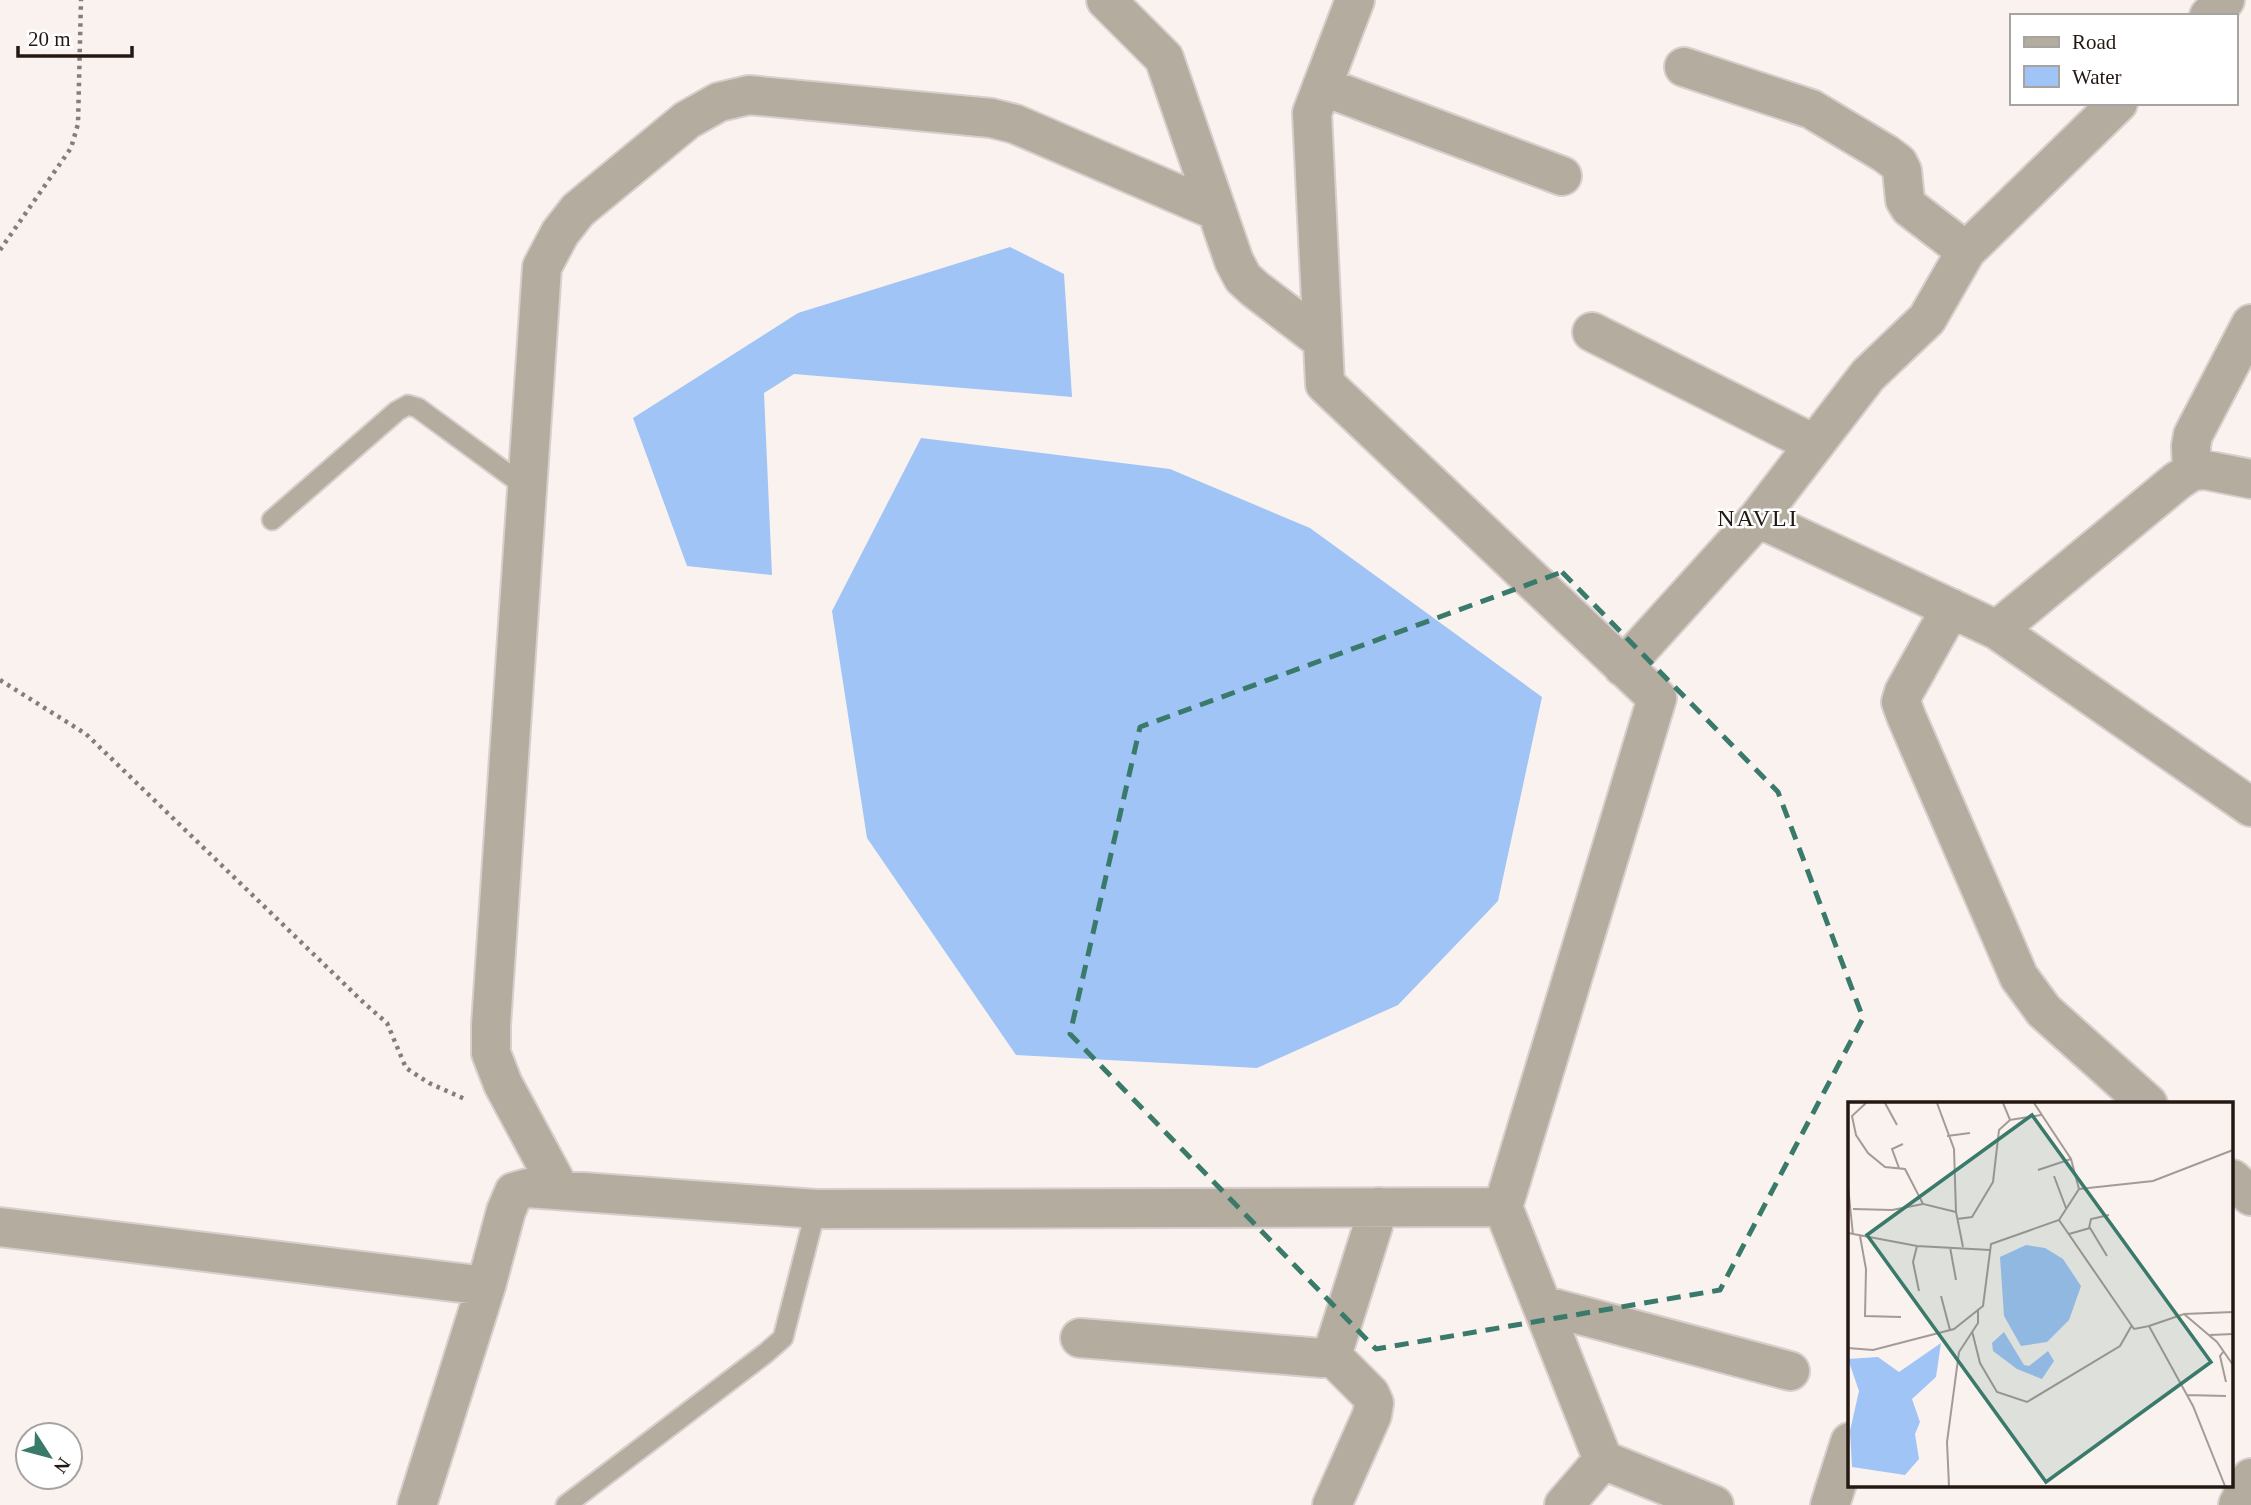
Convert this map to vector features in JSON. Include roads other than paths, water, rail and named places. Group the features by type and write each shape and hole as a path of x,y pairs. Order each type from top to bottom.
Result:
{"street":[{"path":"1106,0 1164,58 1234,261 1243,278 1323,341"},
{"path":"1355,0 1312,113 1325,384 1657,698 1503,1207 1603,1460 1714,1505"},
{"path":"2211,14 2225,0"},
{"path":"1684,67 1811,109 1886,153 1898,163 1902,172 1905,200 1910,208 1966,251"},
{"path":"1322,86 1562,176"},
{"path":"560,1190 503,1084 491,1053 542,267 559,233 578,210 687,120 719,102 749,95 991,118 1015,124 1217,211"},
{"path":"1623,667 1758,518 1868,375 1927,319 1966,251 2117,105"},
{"path":"2192,471 2190,446 2193,435 2251,324"},
{"path":"1592,332 1815,444"},
{"path":"1997,629 2192,471 2205,470 2251,478"},
{"path":"1758,518 1997,629 2251,807"},
{"path":"1951,608 1904,692 1901,702 1903,709 2019,977 2044,1012 2146,1102"},
{"path":"2234,1181 2251,1196"},
{"path":"417,1505 486,1286 506,1211 514,1192 528,1188 816,1209 1503,1207"},
{"path":"1080,1338 1322,1358 1330,1354 1335,1346 1379,1207"},
{"path":"0,1227 486,1286"},
{"path":"1542,1305 1790,1371"},
{"path":"1330,1354 1370,1394 1374,1403 1372,1415 1332,1505"},
{"path":"1830,1505 1848,1448"},
{"path":"1564,1505 1603,1460"},
{"path":"2238,1505 2251,1478"}],"lane":[{"path":"272,520 397,411 408,405 418,408 527,488"},
{"path":"566,1505 783,1338 816,1209"}],"water":[{"path":"1010,247 1064,274 1072,397 794,374 764,393 772,575 687,566 633,418 798,313"},
{"path":"921,438 1170,469 1310,528 1542,697 1498,901 1398,1005 1257,1068 1016,1055 867,838 832,611"}],"district":[{"name":"NAVLI","path":"1758,518"}]}
